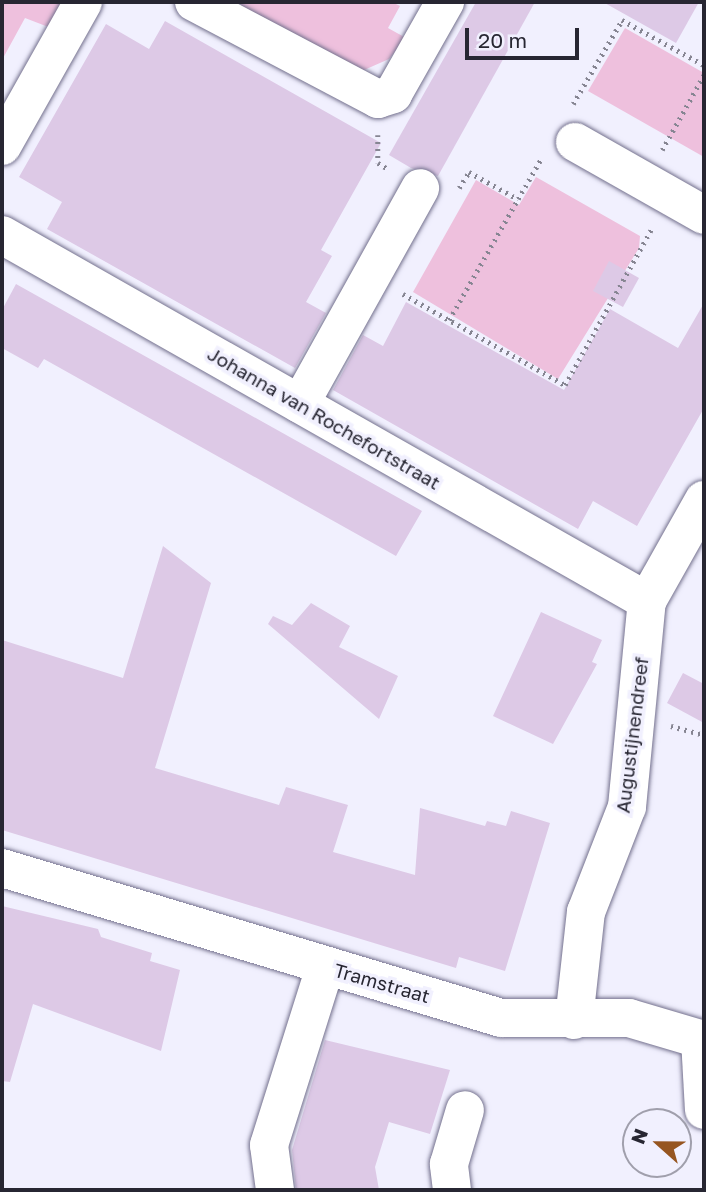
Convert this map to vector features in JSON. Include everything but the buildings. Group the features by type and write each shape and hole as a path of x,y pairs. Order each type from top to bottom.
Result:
{"street":[{"path":"2,146 83,2"},
{"path":"194,2 378,99 393,94 445,2"},
{"path":"566,137 704,215"},
{"path":"300,404 420,188"},
{"name":"Johanna van Rochefortstraat","path":"2,235 646,601"},
{"name":"Augustijnendreef","path":"573,1020 586,912 627,807 646,601 704,500"},
{"name":"Tramstraat","path":"2,868 501,1018 573,1020 629,1017 700,1039 704,1110"},
{"path":"275,1190 269,1145 325,967"},
{"path":"452,1190 449,1164 465,1110"}],"path":[{"path":"449,320 518,199 566,137 622,19 704,65"},
{"path":"372,277 565,385 657,188 704,75"},
{"path":"378,99 379,163 448,205 470,172 518,199"}],"shaded area":[{"path":"2,2 70,2 51,28 25,18 2,60"},
{"path":"242,2 392,2 400,6 388,28 406,38 389,59 355,74 238,10"},
{"path":"625,28 704,73 704,157 588,91"},
{"path":"536,177 640,236 639,248 558,379 413,292 476,180 519,205"}]}
